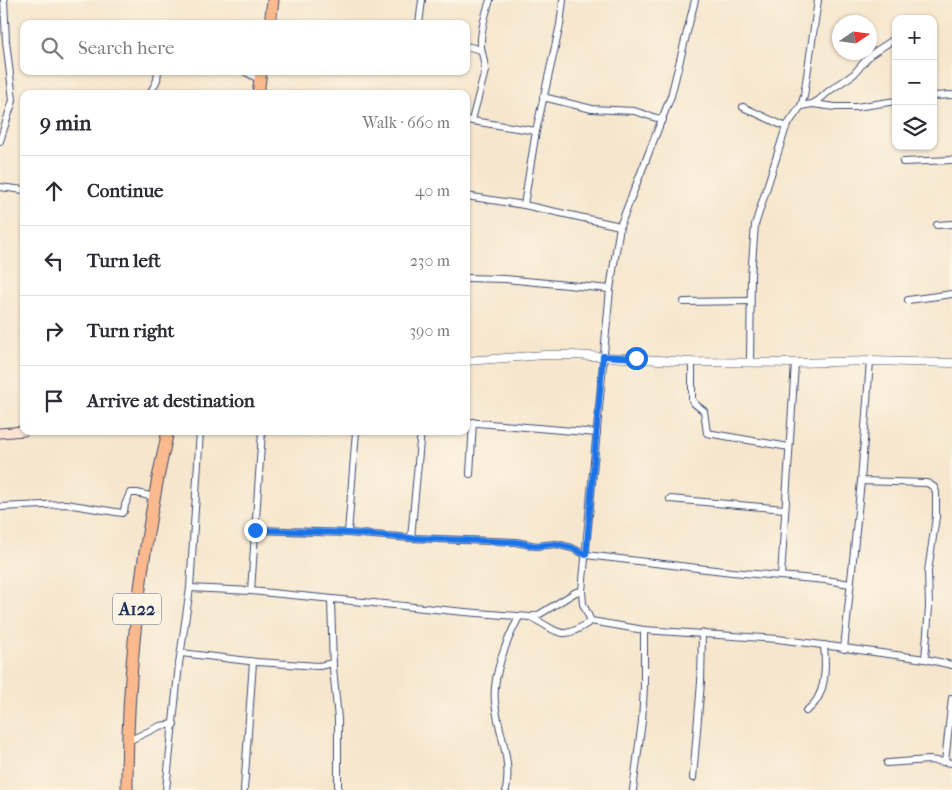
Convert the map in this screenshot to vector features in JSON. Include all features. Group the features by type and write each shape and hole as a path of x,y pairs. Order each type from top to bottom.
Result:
{"highway":[{"path":"270,20 273,0"},
{"path":"259,90 261,76"},
{"name":"A122","path":"127,790 131,682 138,606 154,497 167,435"}],"main road":[{"path":"0,432 20,431"}],"street":[{"path":"0,141 13,100 6,41 4,0"},
{"path":"420,20 422,0"},
{"path":"470,117 485,70 481,50 483,28 490,0"},
{"path":"524,205 536,131 560,25 563,0"},
{"path":"591,621 582,604 582,591 603,356 610,289 620,226 663,120 682,57 695,0"},
{"path":"750,362 750,301 755,225 786,126 801,106 808,74 818,0"},
{"path":"0,17 5,9"},
{"path":"812,104 854,74 878,49 892,40"},
{"path":"470,47 481,50"},
{"path":"152,90 158,75"},
{"path":"937,96 952,95"},
{"path":"543,97 592,110 634,110 663,120"},
{"path":"801,106 812,104 856,107 892,102"},
{"path":"743,107 786,126"},
{"path":"470,120 536,131"},
{"path":"903,162 952,160"},
{"path":"0,187 20,190"},
{"path":"470,197 524,205 620,226"},
{"path":"936,224 952,224"},
{"path":"470,278 515,280 610,289"},
{"path":"908,300 952,294"},
{"path":"684,302 750,301"},
{"path":"470,361 544,355 603,356 692,362 794,363 870,361 952,363"},
{"path":"844,649 870,361"},
{"path":"692,362 692,400 704,411 708,433 789,447"},
{"path":"781,576 794,363"},
{"path":"470,474 470,422 597,434"},
{"path":"166,790 174,724 178,664 190,588 200,435"},
{"path":"251,591 262,435"},
{"path":"348,533 356,435"},
{"path":"411,538 421,435"},
{"path":"860,481 927,483 934,487 936,492 936,517 928,570 929,607 925,659"},
{"path":"0,507 66,504 122,513 130,493 137,492 154,497"},
{"path":"670,499 785,509"},
{"path":"255,530 516,542 536,546 556,544 572,548 586,555 850,584"},
{"path":"190,588 251,591 519,617 530,617 540,614 576,592 582,591"},
{"path":"331,599 333,663 338,719 338,790"},
{"path":"506,790 508,781 507,766 495,702 495,688 498,670 508,639 519,617"},
{"path":"530,617 553,630 567,634 577,631 591,621 644,630 744,636 824,645 925,659 952,665"},
{"path":"633,790 642,721 644,630"},
{"path":"693,778 701,682 702,633"},
{"path":"806,711 814,706 822,689 826,663 824,645"},
{"path":"181,653 253,662 319,666 333,663"},
{"path":"244,790 253,662"},
{"path":"887,763 929,760 948,762 952,698"},
{"path":"128,741 160,726 174,724"}],"route":[{"path":"255,530 516,542 536,546 556,544 572,548 586,555 603,356 636,358"}]}
